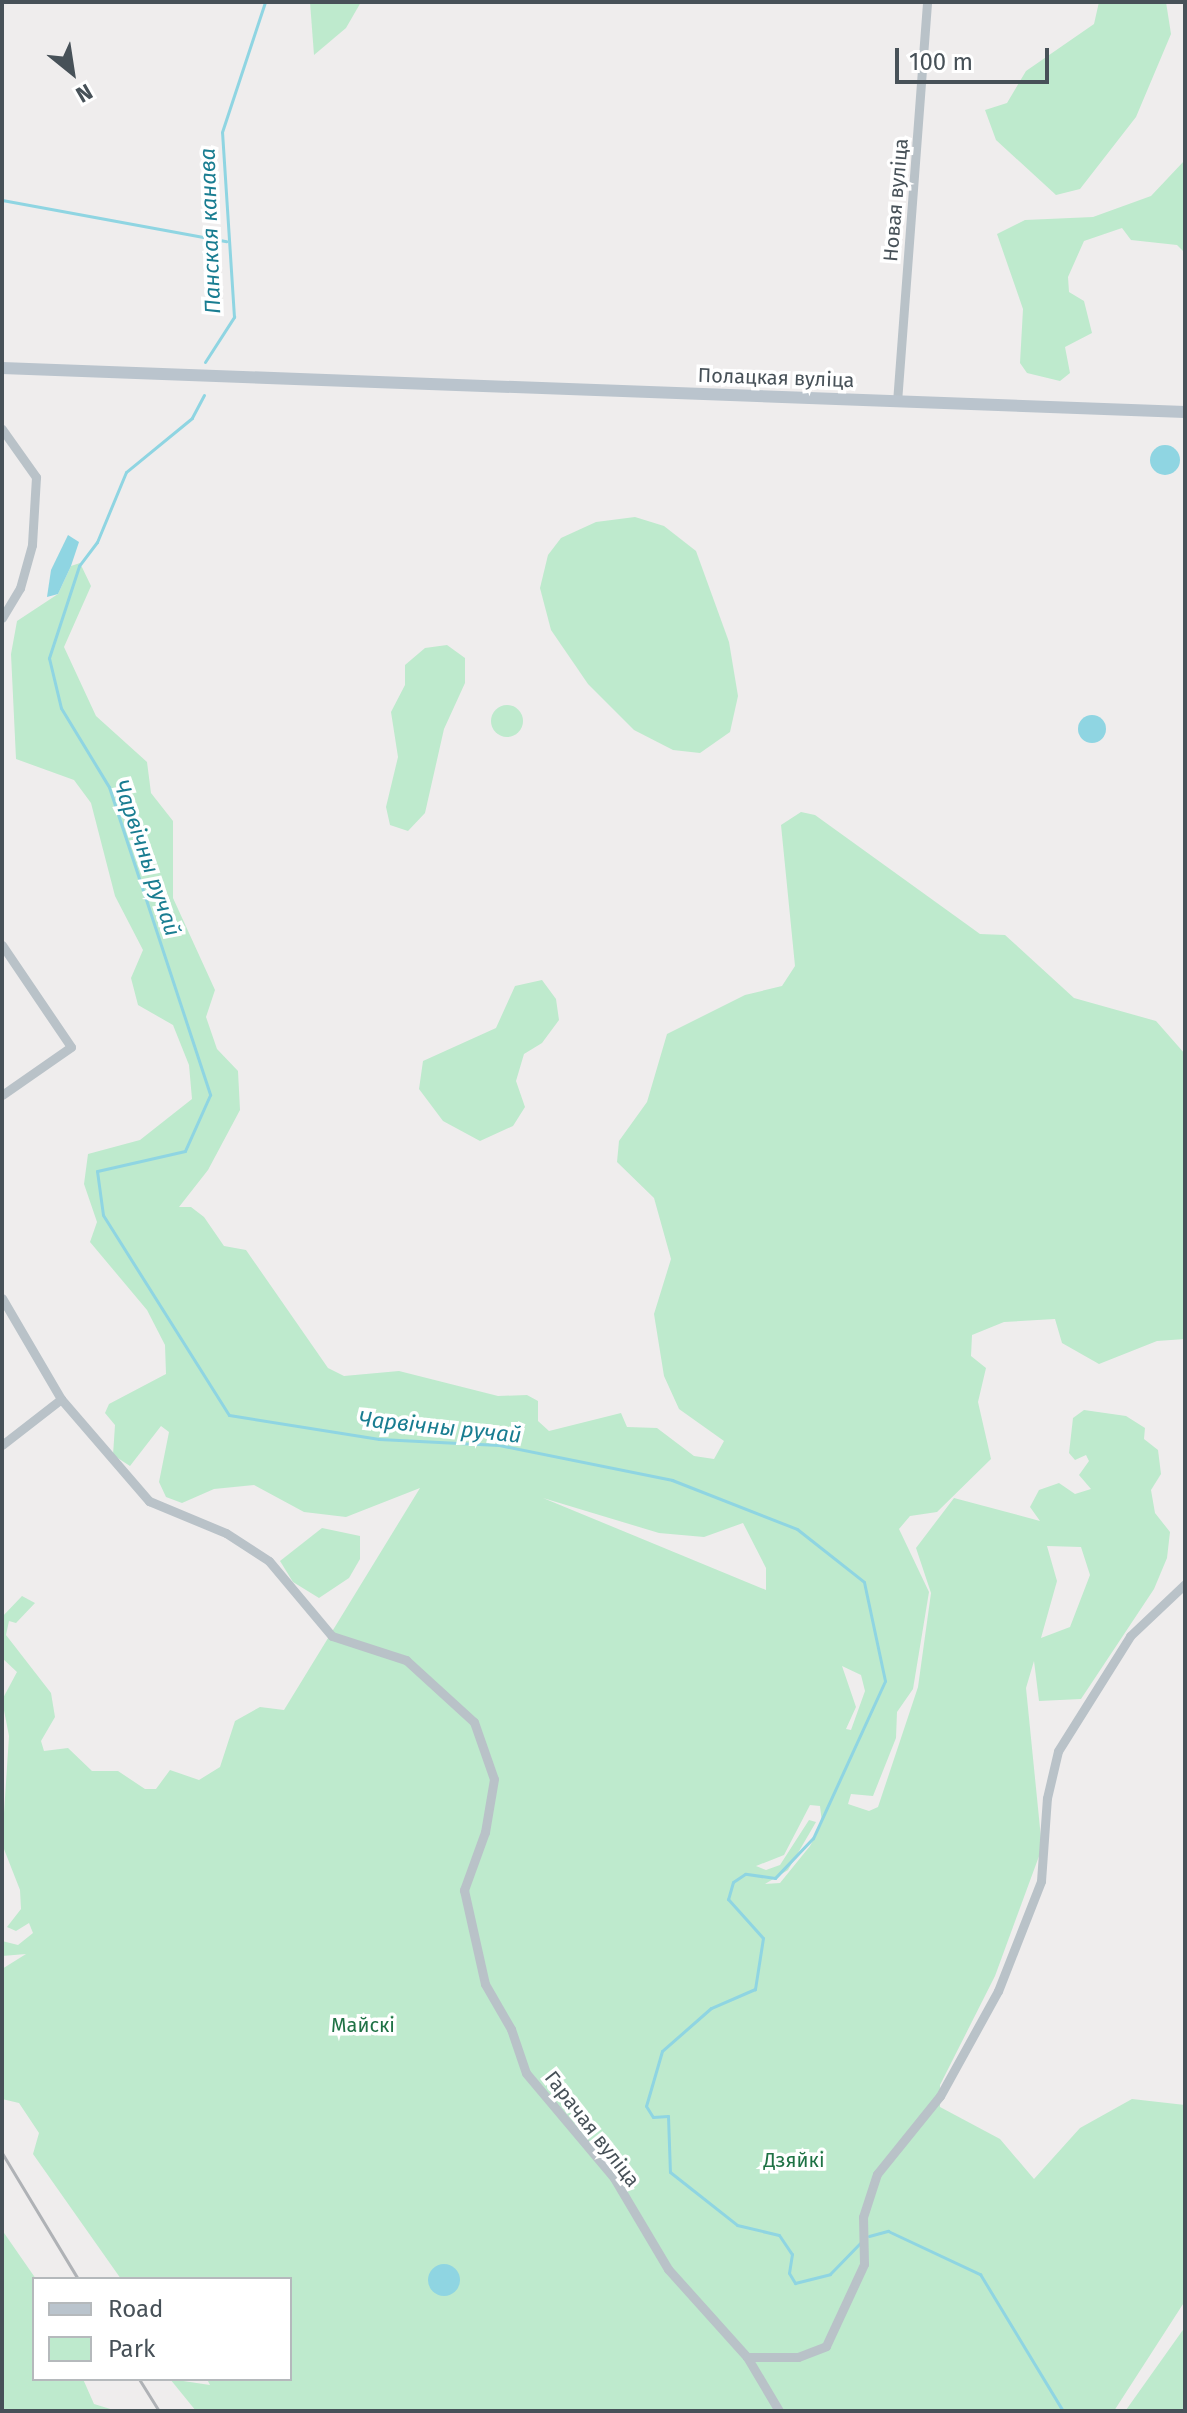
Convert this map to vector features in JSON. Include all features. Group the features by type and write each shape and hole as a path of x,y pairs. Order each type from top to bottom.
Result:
{"main road":[{"name":"Полацкая вуліца","path":"2,368 366,384 1185,412"}],"street":[{"name":"Новая вуліца","path":"897,402 927,2"},
{"path":"2,429 36,477 32,545 20,588 2,618"},
{"path":"2,945 71,1047 2,1095"},
{"path":"2,1298 61,1399 2,1445"},
{"name":"Гарачая вуліца","path":"61,1399 149,1501 226,1533 269,1561 332,1636 415,1665 474,1722 494,1779 485,1832 464,1890 485,1984 511,2029 526,2073 614,2178 668,2269 747,2357 779,2411"},
{"path":"747,2357 816,2355 826,2346 864,2264 863,2217 877,2174 940,2096 998,1991 1041,1881 1047,1798 1058,1751 1130,1636 1185,1584"}],"green space":[{"path":"310,2 361,2 346,28 314,55"},
{"path":"1099,2 1166,2 1171,34 1136,117 1080,189 1056,195 996,140 985,110 1007,103 1026,71 1094,24"},
{"path":"1185,95 1185,253 1177,245 1131,240 1122,228 1084,241 1068,277 1069,292 1084,301 1092,333 1065,347 1070,373 1060,381 1027,373 1020,363 1023,309 997,234 1025,220 1093,217 1151,196 1184,161"},
{"path":"635,517 664,526 696,551 729,642 738,696 730,732 700,753 673,750 634,730 588,684 551,630 540,588 548,555 561,538 596,522"},
{"path":"80,563 91,586 64,647 96,716 147,762 151,793 173,821 173,898 215,990 206,1017 217,1049 238,1071 240,1110 208,1170 179,1207 191,1207 204,1217 224,1246 246,1250 328,1368 344,1376 399,1371 498,1396 527,1395 538,1401 538,1421 549,1431 621,1413 627,1427 657,1428 694,1456 714,1459 724,1441 679,1409 664,1376 654,1314 671,1259 654,1198 617,1162 619,1141 647,1102 667,1034 745,995 782,986 795,966 781,825 801,812 815,815 980,934 1005,935 1074,998 1156,1021 1185,1054 1185,1339 1157,1341 1099,1364 1062,1343 1055,1319 1004,1322 972,1335 971,1356 986,1368 978,1402 991,1459 937,1512 910,1516 899,1529 929,1592 913,1689 897,1712 896,1738 873,1796 851,1794 848,1804 869,1811 878,1807 918,1687 931,1593 916,1548 954,1498 1040,1521 1030,1507 1039,1490 1059,1483 1075,1494 1091,1489 1079,1475 1089,1461 1086,1455 1075,1460 1069,1453 1073,1418 1084,1410 1126,1416 1145,1428 1144,1439 1158,1450 1161,1474 1151,1490 1155,1513 1170,1532 1167,1558 1154,1589 1081,1699 1039,1701 1034,1661 1026,1688 1042,1848 995,1976 940,2085 940,2107 1000,2139 1034,2179 1080,2128 1132,2099 1185,2105 1185,2301 1114,2411 196,2411 172,2381 210,2385 208,2381 292,2381 292,2277 120,2277 33,2154 39,2133 19,2103 2,2099 2,1969 26,1954 2,1956 2,1941 18,1945 33,1933 29,1923 16,1931 7,1927 21,1909 20,1890 2,1844 9,1736 2,1700 17,1672 2,1658 2,1617 22,1596 35,1603 16,1623 9,1621 6,1635 51,1693 55,1717 41,1741 44,1751 68,1748 92,1771 118,1771 145,1789 156,1789 170,1770 199,1780 220,1767 235,1721 260,1707 284,1710 420,1488 346,1517 304,1512 254,1485 214,1489 182,1503 166,1497 159,1482 169,1432 161,1426 130,1466 113,1455 115,1425 105,1413 109,1404 166,1374 165,1345 147,1310 90,1242 97,1222 84,1184 88,1154 140,1140 192,1099 189,1065 173,1025 138,1005 131,978 143,950 115,896 91,803 74,780 16,759 11,654 17,621 58,594 71,566","holes":["543,1498 659,1533 704,1537 743,1523 766,1568 766,1590","1047,1546 1081,1547 1090,1575 1070,1627 1041,1638 1057,1581","842,1666 861,1675 865,1691 851,1730 846,1729 856,1707","810,1805 820,1806 822,1823 810,1846 780,1883 765,1884 788,1870 816,1822 809,1820 780,1865 766,1870 756,1866 784,1855"]},
{"path":"447,645 465,658 465,683 444,729 425,813 408,831 390,825 386,807 398,757 391,712 405,685 405,665 425,648"},
{"path":"507,705 518,710 523,721 518,732 507,737 496,732 491,721 496,710"},
{"path":"542,980 556,999 559,1020 542,1043 524,1054 516,1081 525,1107 513,1126 480,1141 443,1121 419,1089 423,1061 496,1028 515,986"},
{"path":"322,1528 360,1536 360,1559 349,1578 319,1598 293,1582 280,1561"},
{"path":"2,2230 35,2277 32,2277 32,2381 84,2381 94,2404 117,2411 2,2411"},
{"path":"1185,2327 1185,2411 1124,2411 1126,2410"}],"water":[{"path":"1165,445 1176,449 1180,460 1176,471 1165,475 1154,471 1150,460 1154,449"},
{"path":"68,535 79,542 71,566 58,594 47,597 51,570"},
{"path":"1092,715 1102,719 1106,729 1102,739 1092,743 1082,739 1078,729 1082,719"},
{"path":"444,2264 456,2268 460,2280 456,2292 444,2296 432,2292 428,2280 432,2268"}],"waterway":[{"name":"Панская канава","path":"205,362 234,317 222,132 265,2"},
{"path":"2,200 226,241"},
{"name":"Чарвічны ручай","path":"204,395 192,418 126,472 97,542 79,566 49,658 61,708 109,787 210,1095 185,1151 97,1171 103,1215 229,1415 379,1439 499,1445 672,1480 797,1529 864,1582 885,1681 813,1838 775,1878 745,1874 733,1882 728,1899 763,1938 755,1989 711,2008 662,2051 646,2106 653,2117 668,2116 670,2172 737,2225 779,2235 792,2254 789,2273 795,2283 830,2274 861,2242"},
{"name":"Чарвічны ручай","path":"869,2236 888,2231 980,2274 1063,2411"}],"railway":[{"path":"2,2153 77,2277"},
{"path":"140,2381 159,2411"}],"park label":[{"name":"Майскі","path":"363,2025"},
{"name":"Дзяйкі","path":"794,2160"}]}
